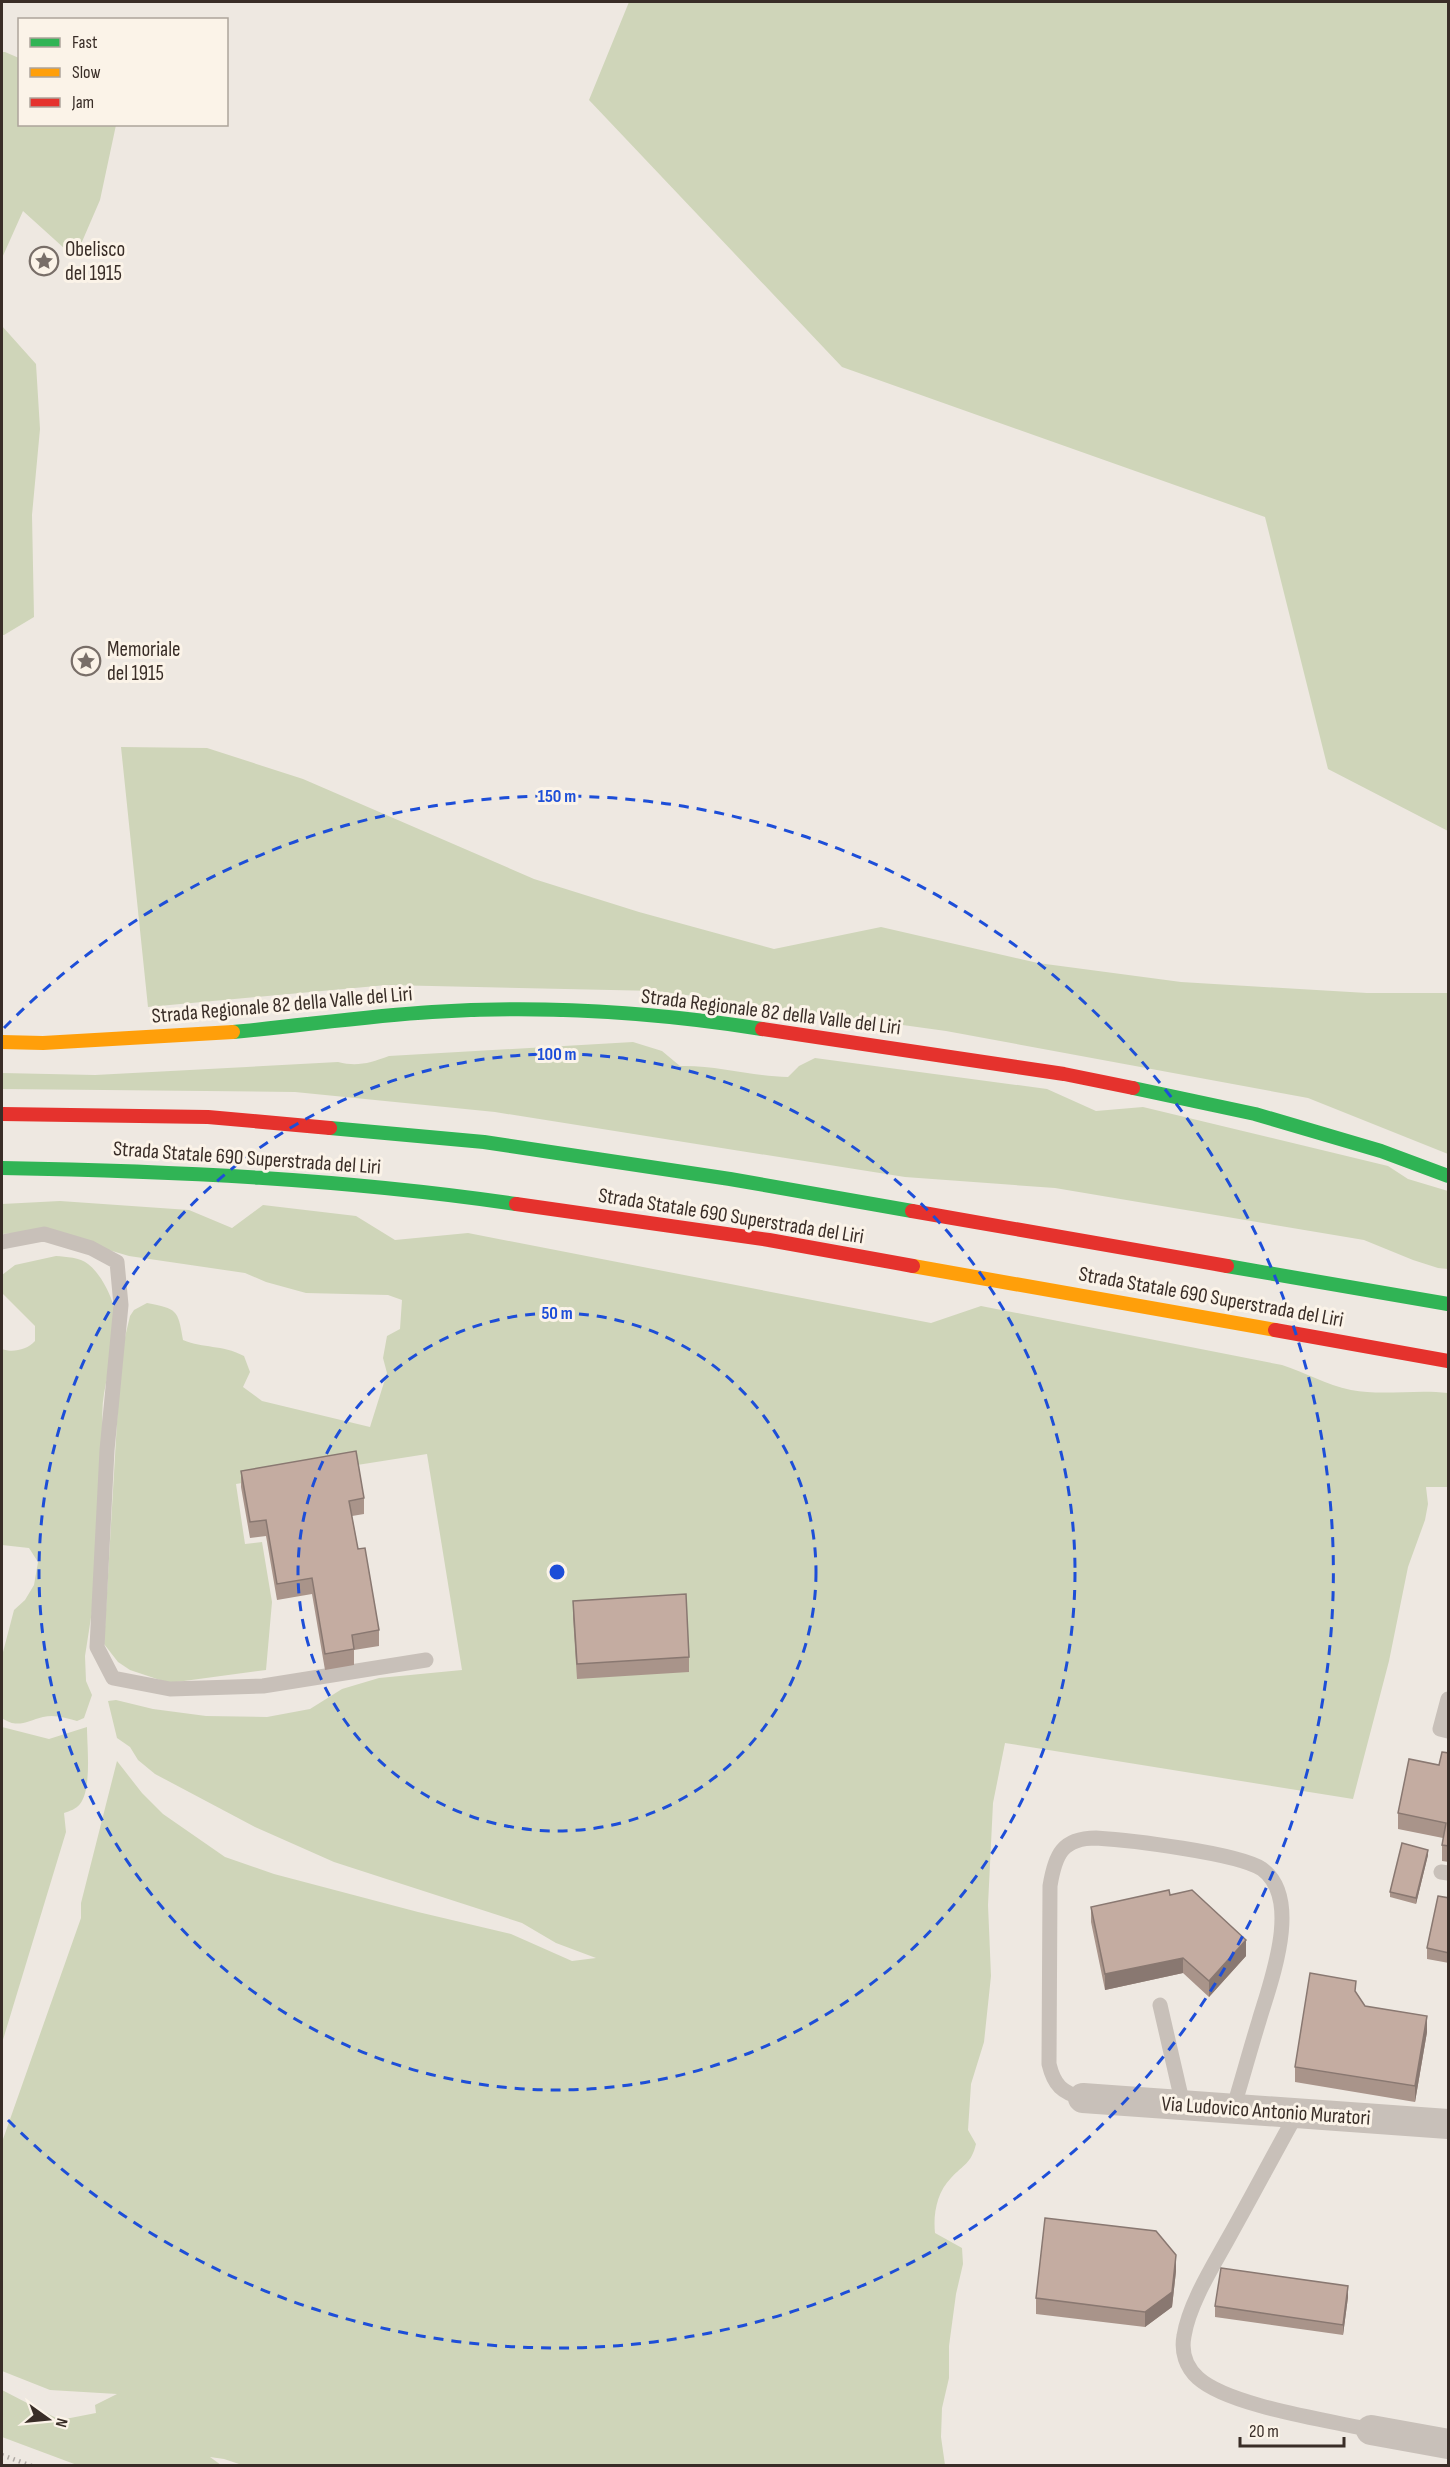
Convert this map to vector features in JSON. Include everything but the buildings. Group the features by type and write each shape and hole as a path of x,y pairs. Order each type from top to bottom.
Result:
{"main road":[{"name":"Strada Regionale 82 della Valle del Liri","path":"2,1041 43,1043 228,1033 432,1012 556,1009 706,1020 1098,1081 1255,1114 1381,1152 1449,1176"},
{"name":"Strada Statale 690 Superstrada del Liri","path":"2,1114 208,1117 484,1142 730,1179 1449,1305"},
{"name":"Strada Statale 690 Superstrada del Liri","path":"2,1168 162,1171 282,1178 436,1192 769,1240 1449,1361"}],"street":[{"name":"Via Ludovico Antonio Muratori","path":"1083,2098 1449,2124"},
{"path":"1371,2430 1449,2444"}],"lane":[{"path":"2,1242 44,1234 91,1248 117,1262 121,1305 107,1450 97,1647 113,1678 170,1689 263,1686 426,1660"},
{"path":"1449,1699 1440,1729 1449,1731"},
{"path":"1083,2098 1071,2095 1060,2088 1052,2079 1049,2064 1050,1886 1054,1864 1062,1849 1076,1840 1096,1838 1138,1842 1233,1858 1255,1865 1272,1880 1280,1899 1279,1948 1233,2109"},
{"path":"1160,2005 1183,2105"},
{"path":"1297,2113 1199,2295 1184,2337 1185,2358 1187,2365 1198,2378 1230,2396 1255,2404 1371,2430"}],"green space":[{"path":"629,2 1448,2 1448,831 1328,769 1265,517 842,367 589,100"},
{"path":"2,52 5,52 18,58 18,126 116,126 100,200 75,258 23,211 2,258"},
{"path":"2,326 36,364 40,429 32,515 34,617 4,635 2,635"},
{"path":"121,747 207,748 303,779 534,879 639,912 774,949 881,927 1038,963 1181,982 1367,993 1448,993 1448,1154 1308,1098 946,1031 657,991 387,985 148,1007"},
{"path":"633,1042 662,1051 680,1066 788,1077 799,1066 815,1058 1047,1089 1096,1111 1143,1107 1388,1166 1408,1179 1448,1191 1448,1269 1413,1260 1364,1240 1055,1188 905,1177 495,1112 295,1092 2,1089 2,1073 95,1075 338,1062 357,1064 389,1056"},
{"path":"60,1201 189,1210 232,1228 263,1205 356,1216 395,1240 468,1233 931,1323 981,1306 1282,1365 1351,1390 1448,1393 1448,1487 1426,1487 1428,1504 1425,1520 1408,1567 1389,1661 1353,1799 1005,1743 993,1803 988,1905 991,1976 984,2042 971,2084 968,2130 976,2144 969,2160 942,2190 935,2218 935,2233 962,2248 963,2264 956,2294 949,2346 949,2378 942,2408 941,2437 945,2465 245,2466 210,2457 221,2465 77,2465 2,2437 2,2390 60,2420 96,2413 95,2405 117,2394 50,2390 2,2371 2,2142 81,1918 81,1903 117,1761 142,1793 163,1814 225,1857 274,1874 511,1934 572,1961 596,1958 556,1943 522,1923 334,1862 255,1827 155,1774 138,1760 130,1747 117,1738 108,1701 116,1700 153,1709 206,1716 267,1717 310,1709 342,1689 379,1678 462,1670 427,1454 236,1484 245,1544 262,1542 272,1602 266,1670 169,1683 130,1670 118,1662 104,1644 121,1354 130,1316 134,1310 147,1303 170,1309 177,1316 183,1340 236,1352 244,1356 250,1372 243,1387 262,1401 370,1427 387,1373 383,1358 387,1336 400,1329 402,1300 388,1295 306,1293 266,1282 245,1273 129,1256 68,1238 53,1231 2,1234 2,1204"},
{"path":"56,1256 81,1260 94,1269 113,1303 117,1322 103,1402 97,1579 85,1656 86,1681 92,1695 84,1718 77,1721 52,1716 17,1724 2,1718 2,1656 14,1610 25,1600 34,1585 38,1562 29,1548 2,1545 2,1349 10,1351 28,1347 35,1341 35,1326 2,1293 2,1275 15,1265"},
{"path":"2,1727 49,1739 87,1727 88,1767 84,1797 77,1807 64,1813 66,1832 2,2043"}],"railway":[{"path":"2,2455 32,2466"}],"traffic: fast":[{"path":"233,1032 407,1014 515,1009 639,1014 762,1029"},
{"path":"1133,1088 1255,1114 1381,1151 1448,1176"},
{"path":"330,1128 484,1142 730,1179 912,1211"},
{"path":"2,1168 131,1171 324,1182 516,1204"},
{"path":"1227,1266 1448,1304"}],"traffic: slow":[{"path":"2,1042 43,1043 233,1032"},
{"path":"913,1266 1275,1330"}],"traffic: jam":[{"path":"762,1029 1064,1074 1133,1088"},
{"path":"2,1114 208,1117 330,1128"},
{"path":"516,1204 769,1240 913,1266"},
{"path":"912,1211 1227,1266"},
{"path":"1275,1330 1448,1361"}],"place":[{"name":"Obelisco del 1915","path":"44,261"},
{"name":"Memoriale del 1915","path":"86,661"}]}
